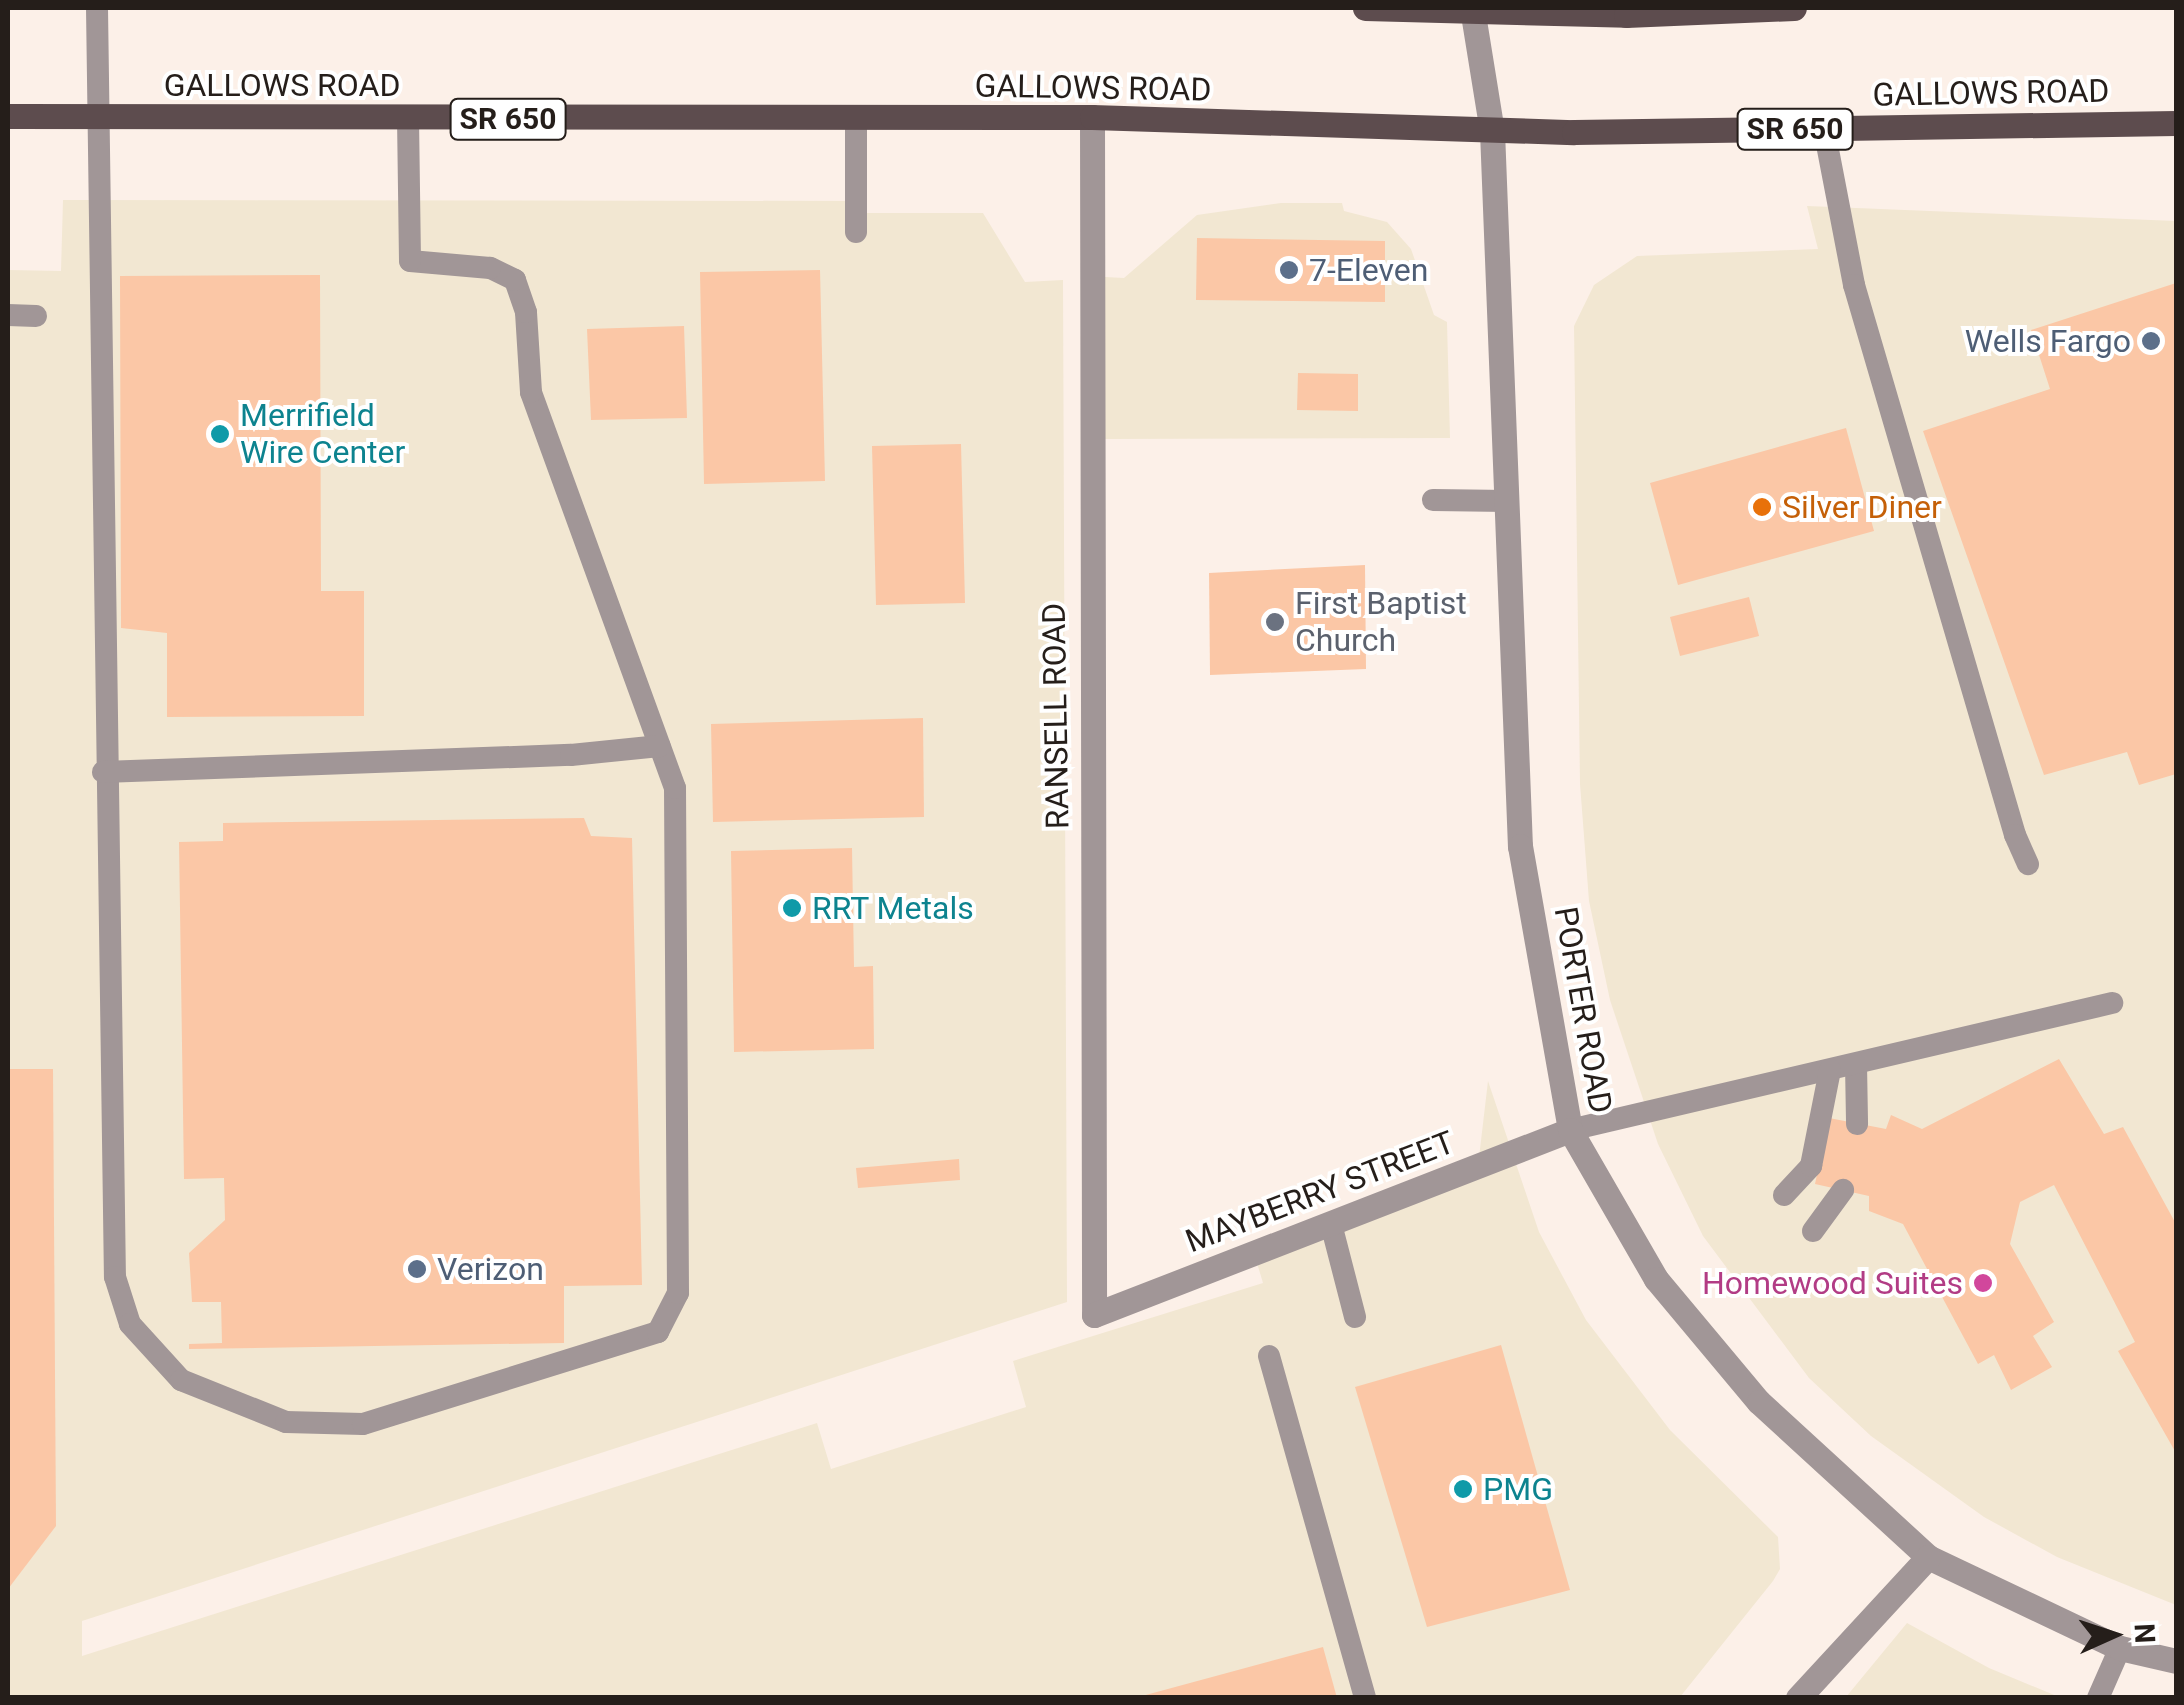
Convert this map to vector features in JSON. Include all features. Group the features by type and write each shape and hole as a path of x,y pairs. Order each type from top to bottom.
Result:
{"main road":[{"path":"1365,8 1626,15 1794,8"},
{"name":"GALLOWS ROAD","path":"8,116 1092,117 1492,131 2176,123"}],"street":[{"name":"PORTER ROAD","path":"1472,9 1492,131 1520,846 1570,1130 1656,1279 1759,1402 1928,1557 2120,1648 2176,1661"},
{"name":"RANSELL ROAD","path":"1092,117 1094,1314"},
{"name":"MAYBERRY STREET","path":"1094,1314 1570,1130"},
{"path":"1798,1698 1928,1557"}],"lane":[{"path":"96,8 103,772 114,1277 130,1324 154,1355 195,1386 286,1422 363,1424 658,1332 678,1293 675,788 532,392 526,312 515,280 490,268 410,261 408,119"},
{"path":"856,119 856,232"},
{"path":"1824,129 1854,285 2014,836 2028,864"},
{"path":"8,315 36,316"},
{"path":"1432,500 1508,501"},
{"path":"103,772 571,755 660,746"},
{"path":"1570,1130 2112,1003"},
{"path":"1856,1064 1858,1124"},
{"path":"1784,1195 1810,1166 1830,1070"},
{"path":"1813,1231 1842,1190"},
{"path":"1330,1224 1355,1318"},
{"path":"1268,1356 1365,1698"},
{"path":"2098,1698 2120,1648"}],"shaded area":[{"path":"63,200 863,201 865,213 983,213 1025,282 1063,280 1067,1302 82,1621 82,1656 817,1423 831,1469 1026,1407 1013,1361 1263,1283 1251,1243 1478,1166 1488,1081 1539,1232 1586,1320 1670,1430 1778,1537 1780,1569 1773,1581 1680,1697 8,1698 8,270 61,271"},
{"path":"1281,203 1342,203 1344,211 1387,222 1411,249 1434,315 1447,322 1450,438 1105,439 1105,277 1124,278 1197,215"},
{"path":"1807,206 2176,221 2176,1605 2057,1557 1984,1517 1871,1436 1809,1378 1703,1236 1658,1144 1610,1000 1589,901 1580,784 1574,326 1594,285 1637,256 1818,249"},
{"path":"1907,1623 1989,1668 2059,1697 1846,1697"}],"building":[{"path":"1197,238 1385,241 1385,302 1196,300"},
{"path":"820,270 825,481 704,484 700,272"},
{"name":"Merrifield Wire Center","path":"320,275 321,591 364,591 364,716 167,717 167,633 121,628 120,276"},
{"path":"2176,283 2176,774 2139,785 2127,752 2044,775 1923,431 2050,389 2031,330"},
{"path":"684,326 687,418 591,420 587,329"},
{"path":"1298,373 1358,374 1358,411 1297,410"},
{"name":"Silver Diner","path":"1846,428 1874,531 1678,585 1650,483"},
{"path":"961,444 965,603 876,605 872,446"},
{"path":"1365,565 1366,669 1210,675 1209,573"},
{"path":"1749,597 1759,636 1680,656 1670,617"},
{"path":"923,718 924,817 713,822 711,724"},
{"path":"584,818 591,836 632,838 642,1285 564,1286 564,1343 189,1349 189,1344 222,1343 221,1302 192,1302 189,1253 225,1220 224,1178 184,1179 179,842 223,841 223,823"},
{"name":"RRT Metals","path":"852,848 854,967 873,966 874,1049 734,1052 731,851"},
{"name":"Homewood Suites","path":"2059,1059 2104,1134 2123,1127 2176,1224 2176,1453 2118,1351 2135,1342 2054,1185 2020,1202 2010,1244 2054,1322 2033,1336 2052,1367 2011,1390 1994,1355 1978,1364 1903,1224 1869,1211 1869,1196 1815,1184 1829,1118 1886,1129 1891,1115 1922,1129"},
{"path":"8,1069 53,1069 56,1526 8,1589"},
{"path":"959,1159 960,1180 858,1188 856,1168"},
{"name":"PMG","path":"1501,1345 1570,1590 1427,1627 1355,1387"},
{"path":"1323,1647 1337,1698 1142,1698 1142,1696"}],"place":[{"name":"7-Eleven","path":"1289,270"},
{"name":"Wells Fargo","path":"2151,341"},
{"name":"Merrifield Wire Center","path":"220,434"},
{"name":"Silver Diner","path":"1762,507"},
{"name":"First Baptist Church","path":"1275,622"},
{"name":"RRT Metals","path":"792,908"},
{"name":"Verizon","path":"417,1269"},
{"name":"Homewood Suites","path":"1983,1283"},
{"name":"PMG","path":"1463,1489"}]}
